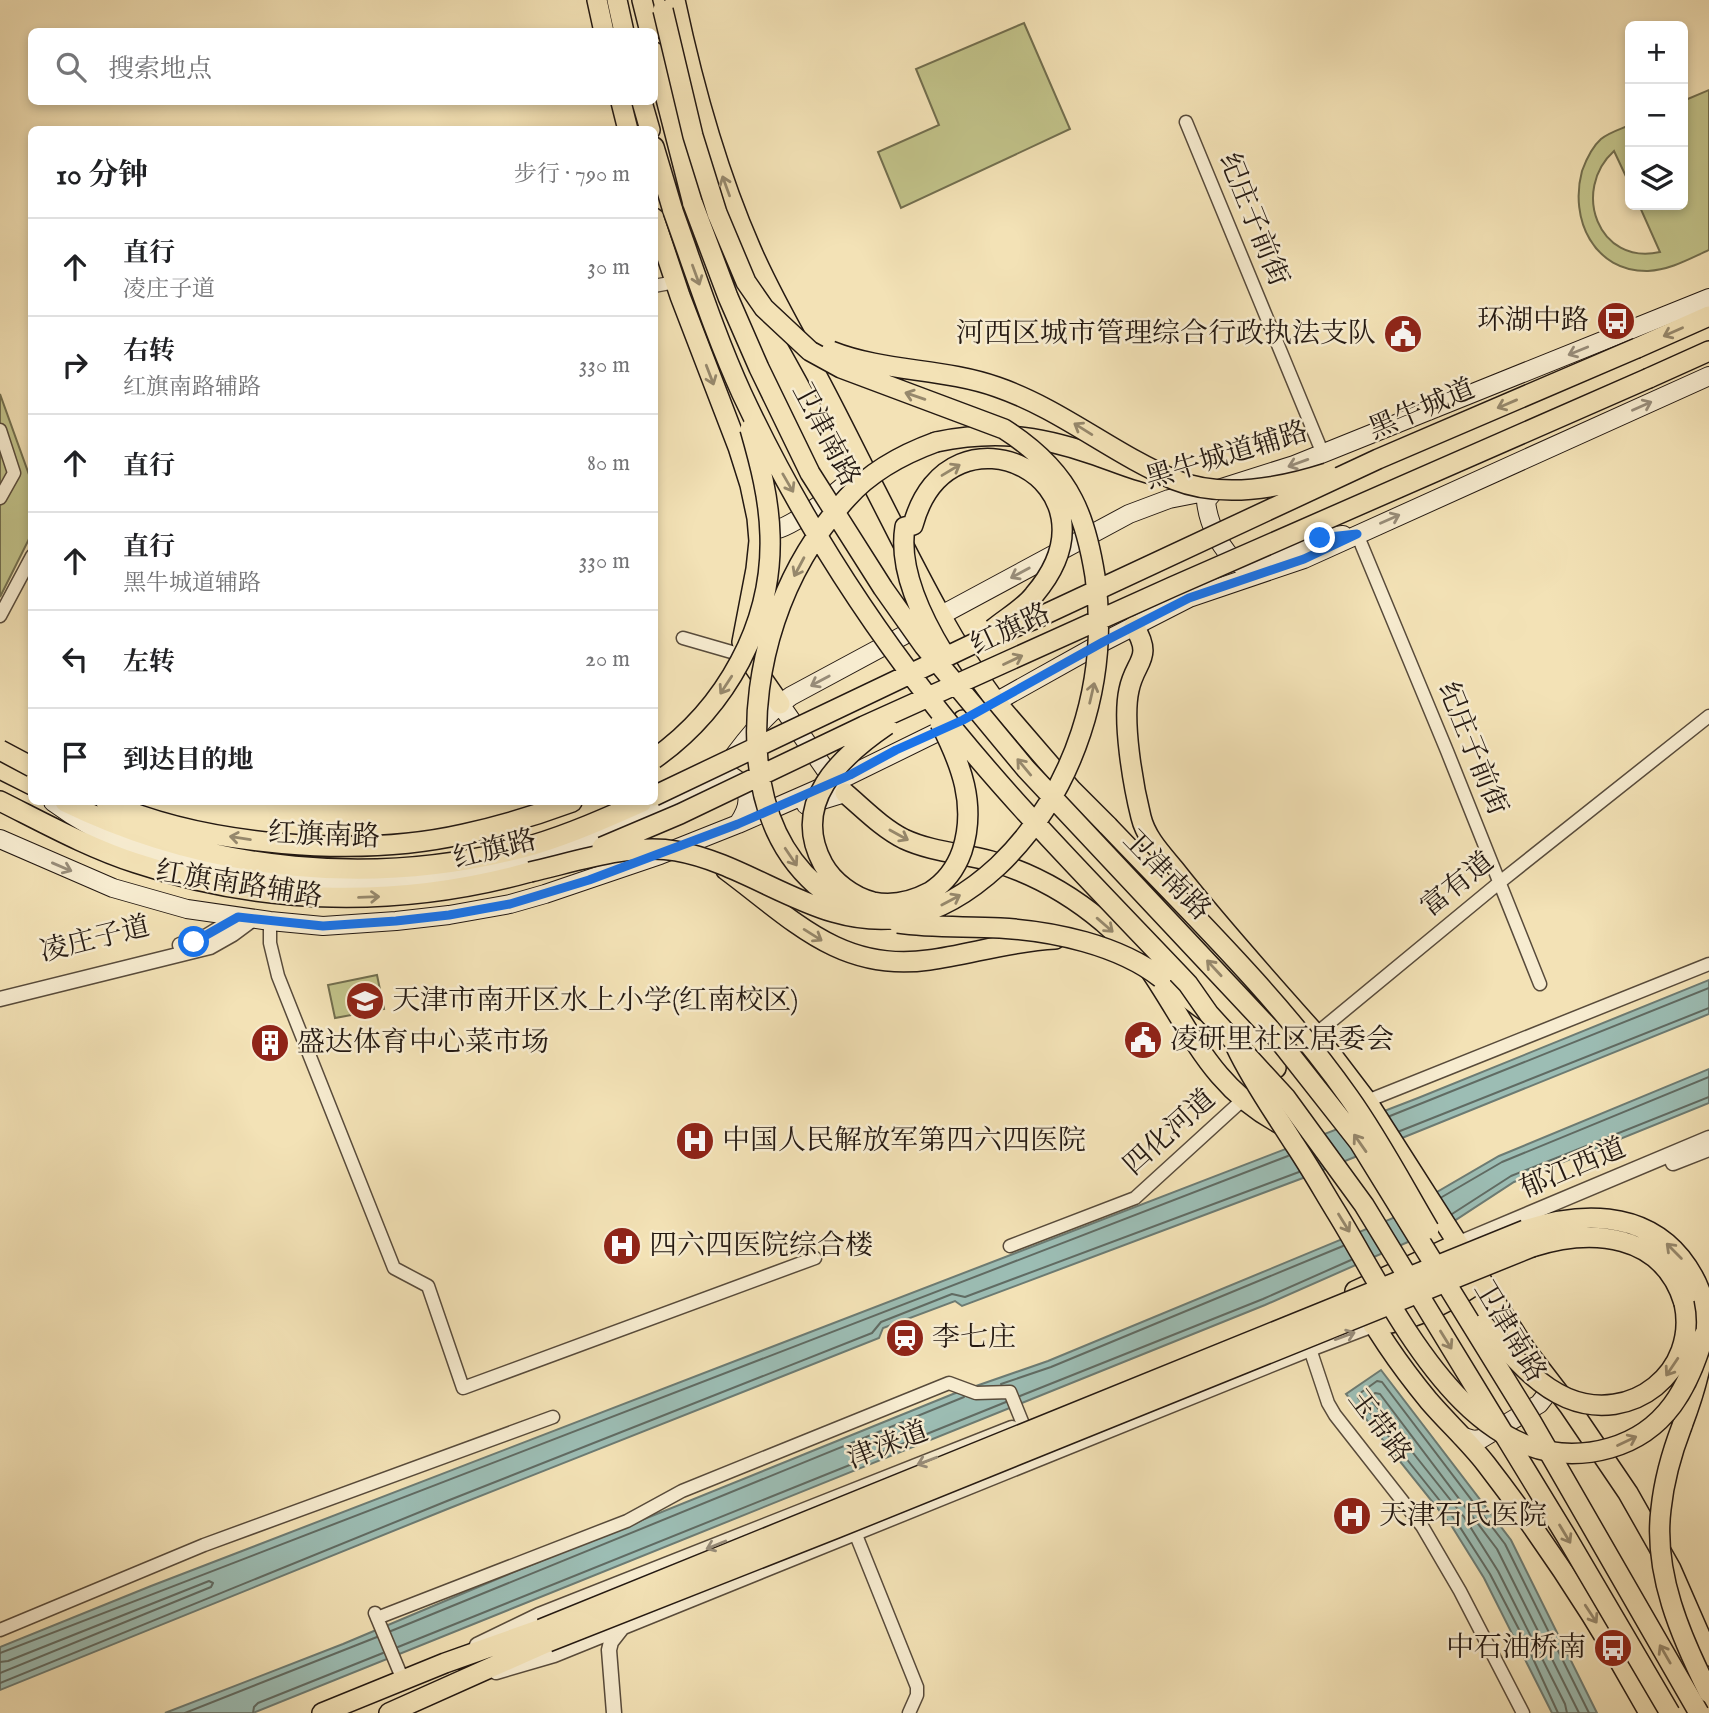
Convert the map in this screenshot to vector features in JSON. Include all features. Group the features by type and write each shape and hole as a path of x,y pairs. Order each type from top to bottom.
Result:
{"main road":[{"path":"597,0 603,28"},
{"path":"617,0 623,28"},
{"path":"642,0 649,28"},
{"path":"530,872 623,852 646,850 684,853 791,898 851,918 908,917 954,899 982,880 1007,857 1030,830 1072,758 1088,710 1098,655 1098,594 1084,526 1073,500 1046,463 1004,429 841,368 810,351 764,308 746,282 722,225 693,136 666,3"},
{"path":"666,3 694,83 716,159 775,301 940,616 967,662 996,702 1063,779 1265,994 1348,1096 1377,1139 1535,1413"},
{"name":"卫津南路","path":"658,68 693,204 728,297 810,473 883,588 968,713 1178,929 1270,1029 1328,1100 1377,1168 1535,1413 1699,1713"},
{"path":"622,105 627,126"},
{"path":"643,105 649,126"},
{"name":"卫津南路","path":"658,174 664,215 738,384 783,474 922,698 1188,984 1217,1010 1233,1039 1286,1098 1364,1205 1566,1536 1670,1713"},
{"path":"664,215 675,282 738,447 757,518 759,541 756,569 738,645 840,787 878,821 904,838 935,849 991,861 1034,878 1079,904 1112,931 1144,962 1207,1061 1244,1099 1270,1118 1333,1150 1341,1158 1405,1260"},
{"name":"黑牛城道辅路","path":"780,704 1178,488 1215,490 1323,454 1709,298"},
{"name":"黑牛城道","path":"1160,562 1378,459 1709,316"},
{"path":"784,328 822,348 852,359 948,374 1004,390 1050,410 1126,455 1178,488 1199,516 1224,573 1204,592"},
{"path":"1649,379 1709,351"},
{"path":"1649,379 1709,364"},
{"path":"968,713 996,702 1134,626 1204,592 1304,559 1709,376"},
{"name":"红旗路","path":"0,801 87,844 135,863 194,880 259,892 323,898 431,893 486,884 617,842 922,698 1649,379"},
{"path":"658,756 696,724 727,684 750,642 764,593 770,537 767,499 738,384"},
{"path":"1316,1034 1274,1018 1217,1010 1132,958 1103,947 1000,928 940,928 876,919 847,908 807,877 793,862 775,831 760,773 757,745 759,699 767,648 775,621 789,585 810,547 847,497 878,470 911,452 956,438 1006,434 1062,444 1178,488 1224,489 1264,488 1296,482 1378,459"},
{"path":"975,643 1033,598 1048,577 1058,556 1061,541 1060,512 1049,487 1029,470 1006,460 977,459 947,471 928,491 914,525 905,527 903,555 920,611 968,713 1027,795 1217,1010 1276,1068"},
{"path":"757,518 764,527 773,530 793,522 843,488 854,478 861,462"},
{"path":"1215,490 1206,501 1207,512 1227,556 1239,564 1320,538 1357,534"},
{"name":"红旗路","path":"658,794 975,643 1160,562"},
{"path":"1134,626 1144,650 1130,684 1126,717 1144,827 1197,899 1316,1034 1367,1101 1477,1277 1628,1493 1671,1569 1709,1656"},
{"path":"922,698 956,757 965,781 969,808 965,839 955,867 936,888 904,902 872,901 847,890 825,868 815,845 812,821 814,807 826,782 841,762 922,698"},
{"name":"红旗南路辅路","path":"57,805 78,819 142,849 216,871 254,877 330,882 402,879 503,866 558,850 648,814 718,779 756,728 780,704"},
{"name":"红旗南路辅路","path":"0,839 113,888 187,909 323,926 449,915 510,904 569,887 759,814 778,814 840,787 875,762 968,713"},
{"path":"0,740 28,778"},
{"path":"0,750 28,765"},
{"path":"0,769 28,781"},
{"path":"718,779 732,777 739,781 747,796 748,807 738,824"},
{"name":"红旗南路","path":"72,805 137,833 205,853 243,860 346,869 424,864"},
{"path":"113,805 243,860"},
{"path":"129,812 243,838 306,844 358,845 412,842 463,835 562,805"},
{"name":"红旗路","path":"424,864 462,860 532,845 564,835 635,805"},
{"path":"558,850 569,887"},
{"path":"719,866 811,935 844,952 875,960 925,960 1009,943 1069,939"},
{"path":"1233,1039 1259,1091 1349,1231 1416,1346 1456,1394 1504,1433 1531,1446 1560,1453 1591,1453 1629,1441 1650,1428 1676,1402 1692,1373 1704,1335"},
{"path":"389,1713 463,1682 545,1636 1542,1224 1574,1219 1613,1219 1631,1223 1669,1245 1690,1270 1704,1306 1700,1367 1665,1485 1660,1525 1662,1557 1672,1608 1709,1693"},
{"path":"545,1636 886,1508 1466,1272 1549,1241 1592,1237 1616,1240 1642,1248 1657,1258 1672,1275 1681,1294 1687,1318 1682,1351 1664,1379 1629,1401 1598,1405 1568,1399 1543,1384 1483,1324"},
{"path":"1458,1245 1405,1260 1355,1291 1373,1325 1428,1399 1461,1436 1480,1448 1613,1648 1649,1713"},
{"path":"1373,1325 1397,1323 1458,1296 1475,1285 1477,1277"},
{"path":"1535,1413 1546,1395 1548,1379"},
{"path":"1480,1448 1548,1402 1569,1406"},
{"name":"津涞道","path":"322,1713 445,1663 545,1636"}],"street":[{"name":"纪庄子前街","path":"1186,122 1323,454"},
{"path":"658,285 675,282"},
{"path":"0,430 14,473 0,498"},
{"name":"纪庄子前街","path":"1357,534 1541,984"},
{"path":"0,616 28,564"},
{"path":"683,638 738,645"},
{"name":"富有道","path":"1244,1099 1316,1034 1500,882 1709,716"},
{"path":"254,919 271,943 278,976 394,1268 428,1286 463,1388 815,1258"},
{"name":"凌庄子道","path":"0,989 194,942 254,919"},
{"name":"凌庄子道","path":"0,999 210,947 254,919"},
{"path":"1367,1101 1709,964"},
{"name":"四化河道","path":"1010,1246 1135,1198 1244,1099"},
{"name":"郁江西道","path":"1458,1245 1709,1138"},
{"name":"郁江西道","path":"1458,1245 1467,1248 1709,1149"},
{"name":"津涞道","path":"445,1663 486,1639 539,1615 1022,1420 1355,1291"},
{"path":"463,1682 574,1647 1373,1325"},
{"name":"玉带路","path":"1310,1349 1328,1403 1335,1415 1422,1526 1460,1591 1523,1713"},
{"path":"403,1680 377,1618 627,1521 682,1491 949,1382 976,1393 1010,1392 1022,1420"},
{"path":"0,1630 204,1545 553,1417"},
{"path":"839,1495 917,1687 917,1695 909,1713"},
{"path":"614,1713 609,1650 611,1642 622,1627"},
{"path":"574,1647 590,1647 602,1657 607,1713"}],"green space":[{"path":"1024,23 1070,129 901,208 878,152 939,125 916,69"},
{"path":"1709,90 1709,250 1664,269 1629,269 1613,263 1590,239 1583,224 1579,207 1582,171 1601,139 1625,127 1625,174 1614,151 1601,167 1594,185 1593,204 1598,221 1607,236 1621,248 1638,253 1660,252 1641,210 1688,210 1688,99"},
{"path":"0,394 28,472 28,541 0,597"},
{"path":"377,975 384,1009 335,1018 328,985"}],"water":[{"path":"1709,980 1709,1014 1303,1178 962,1306 955,1301 883,1328 879,1338 0,1690 0,1647 151,1586 1418,1098"},
{"path":"1709,1069 1709,1103 1514,1182 1451,1223 1265,1305 253,1713 165,1713 343,1644 953,1394 1048,1361 1427,1204 1437,1192 1499,1156"},
{"path":"1381,1370 1511,1540 1597,1713 1552,1713 1484,1578 1451,1525 1346,1394"}],"place":[{"name":"环湖中路","path":"1616,321"},
{"name":"河西区城市管理综合行政执法支队","path":"1403,334"},
{"name":"天津市南开区水上小学(红南校区)","path":"365,1001"},
{"name":"凌研里社区居委会","path":"1143,1040"},
{"name":"盛达体育中心菜市场","path":"270,1043"},
{"name":"中国人民解放军第四六四医院","path":"695,1141"},
{"name":"四六四医院综合楼","path":"622,1246"},
{"name":"李七庄","path":"905,1338"},
{"name":"天津石氏医院","path":"1352,1516"},
{"name":"中石油桥南","path":"1613,1648"}],"route":[{"path":"194,942 238,917 323,926 449,915 510,904 660,855 850,775 896,750 963,720 1103,642 1189,598 1304,559 1357,534 1320,538"}]}
